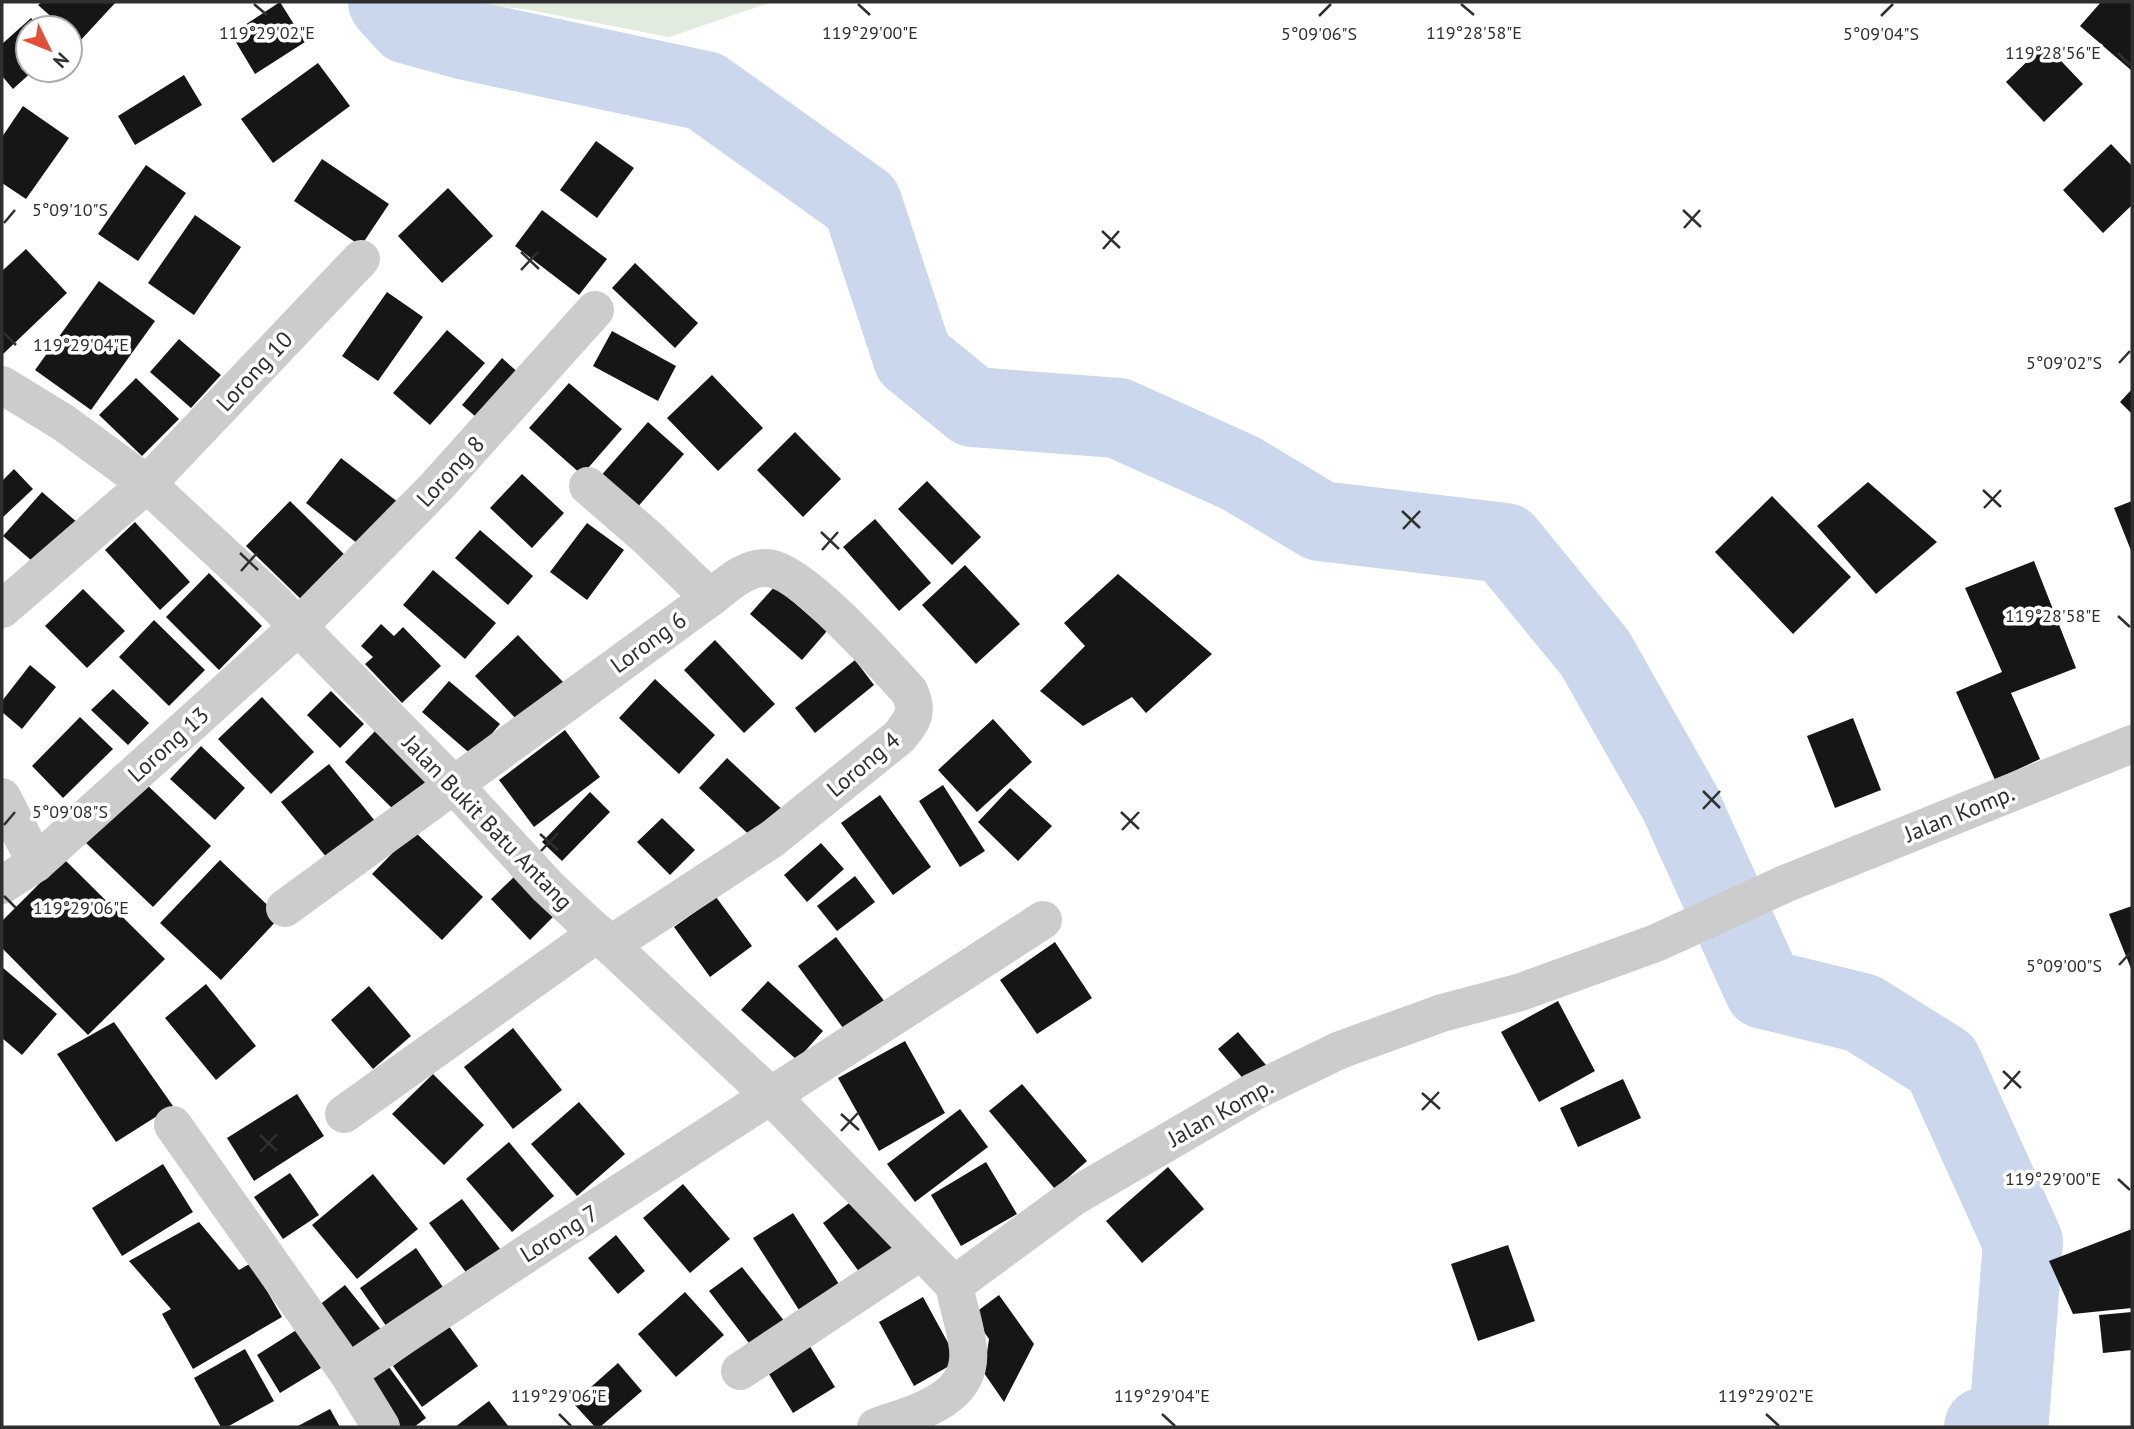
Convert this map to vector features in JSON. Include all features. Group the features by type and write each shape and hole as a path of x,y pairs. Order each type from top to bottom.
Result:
{"street":[{"name":"Lorong 10","path":"2,609 147,484 361,259"},
{"name":"Lorong 8","path":"299,626 436,487 595,310"},
{"name":"Jalan Bukit Batu Antang","path":"2,385 64,423 147,484 299,626 453,784 548,887 772,1097 954,1284"},
{"name":"Lorong 6","path":"285,908 710,598 649,539 588,486"},
{"name":"Lorong 4","path":"344,1114 604,939 772,839 899,737 910,724 914,703 909,691 827,607 788,575 769,568 756,568 744,573 710,598"},
{"name":"Lorong 13","path":"2,885 36,863 299,626"},
{"name":"Jalan Komp.","path":"954,1284 1075,1196 1213,1115 1340,1049 1390,1030 1521,992 1656,943 1787,883 2132,744"},
{"path":"2,797 36,863"},
{"name":"Lorong 7","path":"348,1373 494,1274 1043,920"},
{"path":"173,1125 348,1373 381,1427"},
{"path":"740,1371 921,1251"},
{"path":"876,1427 934,1404 960,1385 967,1370 968,1349 954,1284"}],"green space":[{"path":"444,2 772,2 669,37 524,9"}],"building":[{"path":"42,2 116,2 84,37 84,14 48,14 38,5"},
{"path":"280,2 305,42 255,74 231,34"},
{"path":"2101,2 2132,2 2132,71 2080,26"},
{"path":"14,33 14,84 19,84 13,89 2,76 2,44"},
{"path":"2045,44 2083,84 2044,122 2006,82"},
{"path":"318,63 350,106 273,163 241,119"},
{"path":"184,75 202,105 135,145 118,116"},
{"path":"23,106 69,138 26,199 2,183 2,137"},
{"path":"596,141 634,168 597,218 560,190"},
{"path":"2111,144 2132,166 2132,205 2103,233 2063,190"},
{"path":"322,159 389,204 361,246 294,201"},
{"path":"146,165 186,193 138,261 98,234"},
{"path":"448,188 493,236 442,283 398,236"},
{"path":"542,210 607,259 579,295 515,246"},
{"path":"195,215 241,247 194,315 148,283"},
{"path":"26,249 67,293 2,355 2,271"},
{"path":"635,263 698,323 675,348 612,288"},
{"path":"99,281 155,321 91,410 35,370"},
{"path":"387,292 423,317 378,381 342,356"},
{"path":"447,330 485,363 430,425 393,393"},
{"path":"612,331 676,366 658,401 593,366"},
{"path":"179,339 221,375 191,408 150,372"},
{"path":"502,358 522,376 482,422 462,405"},
{"path":"712,375 763,428 718,471 667,418"},
{"path":"136,378 179,419 142,456 99,415"},
{"path":"569,383 622,429 582,475 529,428"},
{"path":"2132,389 2132,414 2120,402"},
{"path":"648,422 684,454 635,510 599,478"},
{"path":"795,432 841,479 803,517 757,470"},
{"path":"341,458 403,506 367,551 306,503"},
{"path":"14,469 33,489 2,518 2,481"},
{"path":"522,474 564,513 532,548 490,508"},
{"path":"927,481 981,537 952,565 898,509"},
{"path":"1868,482 1937,542 1876,594 1817,526"},
{"path":"42,492 78,523 39,567 3,536"},
{"path":"1772,496 1851,577 1793,634 1715,552"},
{"path":"290,501 351,561 308,606 246,546"},
{"path":"2132,501 2132,553 2114,508"},
{"path":"875,519 931,583 899,611 843,547"},
{"path":"135,522 190,582 160,610 105,550"},
{"path":"587,523 624,550 587,600 550,572"},
{"path":"480,530 533,576 508,605 455,558"},
{"path":"2034,561 2076,668 2011,693 2040,759 1995,780 1956,692 2002,672 1965,588"},
{"path":"965,565 1020,624 976,664 922,605"},
{"path":"433,570 496,623 465,659 403,605"},
{"path":"209,573 262,626 219,670 166,617"},
{"path":"1118,574 1212,654 1146,713 1132,697 1083,726 1040,691 1085,646 1064,623"},
{"path":"775,586 827,631 802,660 750,614"},
{"path":"83,589 125,631 87,668 45,626"},
{"path":"154,620 205,670 169,706 119,657"},
{"path":"381,624 394,636 403,627 441,666 402,703 365,664 373,657 361,646"},
{"path":"518,635 566,685 523,726 475,676"},
{"path":"715,640 775,704 744,733 684,670"},
{"path":"855,660 874,685 815,733 795,708"},
{"path":"30,665 56,687 22,729 2,712 2,701"},
{"path":"655,679 715,735 679,774 619,718"},
{"path":"449,681 500,724 473,756 422,712"},
{"path":"113,689 149,723 128,745 91,710"},
{"path":"331,691 364,724 340,748 307,715"},
{"path":"262,697 314,752 271,794 218,739"},
{"path":"80,717 113,749 63,798 32,766"},
{"path":"1853,718 1881,790 1835,808 1807,736"},
{"path":"993,719 1032,762 977,812 938,770"},
{"path":"378,728 430,778 396,812 345,762"},
{"path":"565,730 600,777 534,827 499,780"},
{"path":"201,746 245,788 215,820 170,779"},
{"path":"727,758 786,813 758,843 699,788"},
{"path":"329,764 379,826 332,864 281,802"},
{"path":"144,782 211,846 153,907 86,843"},
{"path":"943,785 985,851 960,867 919,801"},
{"path":"1010,788 1052,826 1018,861 978,822"},
{"path":"590,792 610,812 562,861 542,842"},
{"path":"880,795 931,867 893,895 841,823"},
{"path":"662,818 695,850 670,875 637,842"},
{"path":"414,831 483,897 442,940 372,874"},
{"path":"821,843 844,869 807,902 784,875"},
{"path":"64,859 165,959 88,1035 2,948 2,921"},
{"path":"220,860 280,917 221,980 160,923"},
{"path":"515,876 554,916 530,940 491,899"},
{"path":"855,876 875,902 837,931 817,906"},
{"path":"716,897 752,946 710,977 674,927"},
{"path":"2132,906 2132,971 2109,914"},
{"path":"836,937 891,1010 851,1039 798,966"},
{"path":"1055,942 1092,998 1037,1034 1000,980"},
{"path":"2,967 57,1014 22,1055 2,1038"},
{"path":"768,981 823,1031 797,1060 741,1010"},
{"path":"206,984 256,1046 216,1080 165,1018"},
{"path":"369,986 411,1036 373,1069 331,1020"},
{"path":"1558,1001 1595,1071 1539,1102 1501,1032"},
{"path":"114,1022 173,1106 116,1142 57,1054"},
{"path":"513,1028 562,1090 513,1129 464,1067"},
{"path":"1238,1032 1266,1065 1246,1082 1218,1049"},
{"path":"905,1041 945,1113 879,1151 838,1078"},
{"path":"433,1074 484,1125 444,1165 392,1114"},
{"path":"1623,1079 1641,1118 1578,1147 1560,1108"},
{"path":"1022,1084 1087,1161 1055,1189 989,1111"},
{"path":"297,1094 324,1136 254,1181 227,1138"},
{"path":"579,1102 625,1154 577,1196 531,1144"},
{"path":"960,1109 988,1147 915,1202 887,1164"},
{"path":"509,1142 554,1196 512,1232 466,1179"},
{"path":"986,1162 1017,1214 961,1246 931,1195"},
{"path":"163,1164 193,1212 122,1256 92,1208"},
{"path":"1168,1167 1204,1209 1142,1263 1106,1221"},
{"path":"290,1173 319,1215 283,1239 254,1197"},
{"path":"373,1174 418,1229 357,1279 312,1225"},
{"path":"683,1184 730,1239 690,1273 643,1218"},
{"path":"857,1197 897,1251 863,1277 823,1223"},
{"path":"462,1199 507,1258 474,1283 429,1223"},
{"path":"793,1213 839,1284 799,1310 753,1238"},
{"path":"199,1222 239,1270 251,1263 282,1317 193,1369 162,1314 171,1309 129,1261"},
{"path":"2132,1229 2132,1308 2073,1314 2049,1261"},
{"path":"616,1235 645,1271 618,1294 588,1258"},
{"path":"1508,1245 1535,1321 1478,1341 1451,1264"},
{"path":"416,1248 447,1293 391,1333 360,1288"},
{"path":"742,1267 785,1322 752,1347 709,1291"},
{"path":"345,1285 383,1332 346,1360 309,1313"},
{"path":"685,1292 724,1335 676,1377 638,1334"},
{"path":"999,1295 1034,1344 1004,1402 984,1373 989,1339 972,1315"},
{"path":"923,1297 958,1361 914,1386 879,1322"},
{"path":"2132,1312 2132,1350 2103,1353 2099,1315"},
{"path":"448,1325 478,1366 422,1407 393,1366"},
{"path":"298,1329 321,1368 280,1393 257,1355"},
{"path":"806,1340 835,1387 793,1413 764,1366"},
{"path":"245,1349 274,1401 227,1427 221,1427 194,1378"},
{"path":"386,1363 426,1418 414,1427 393,1427 361,1381"},
{"path":"618,1363 642,1391 600,1427 595,1427 573,1403"},
{"path":"489,1401 509,1427 455,1427"},
{"path":"330,1409 340,1427 296,1427"}],"waterway":[{"path":"388,2 408,24 466,40 705,91 862,203 913,358 973,407 1118,418 1240,473 1320,521 1505,543 1595,653 1679,801 1764,989 1862,1013 1942,1063 2023,1242 2009,1419 1984,1427"}]}
